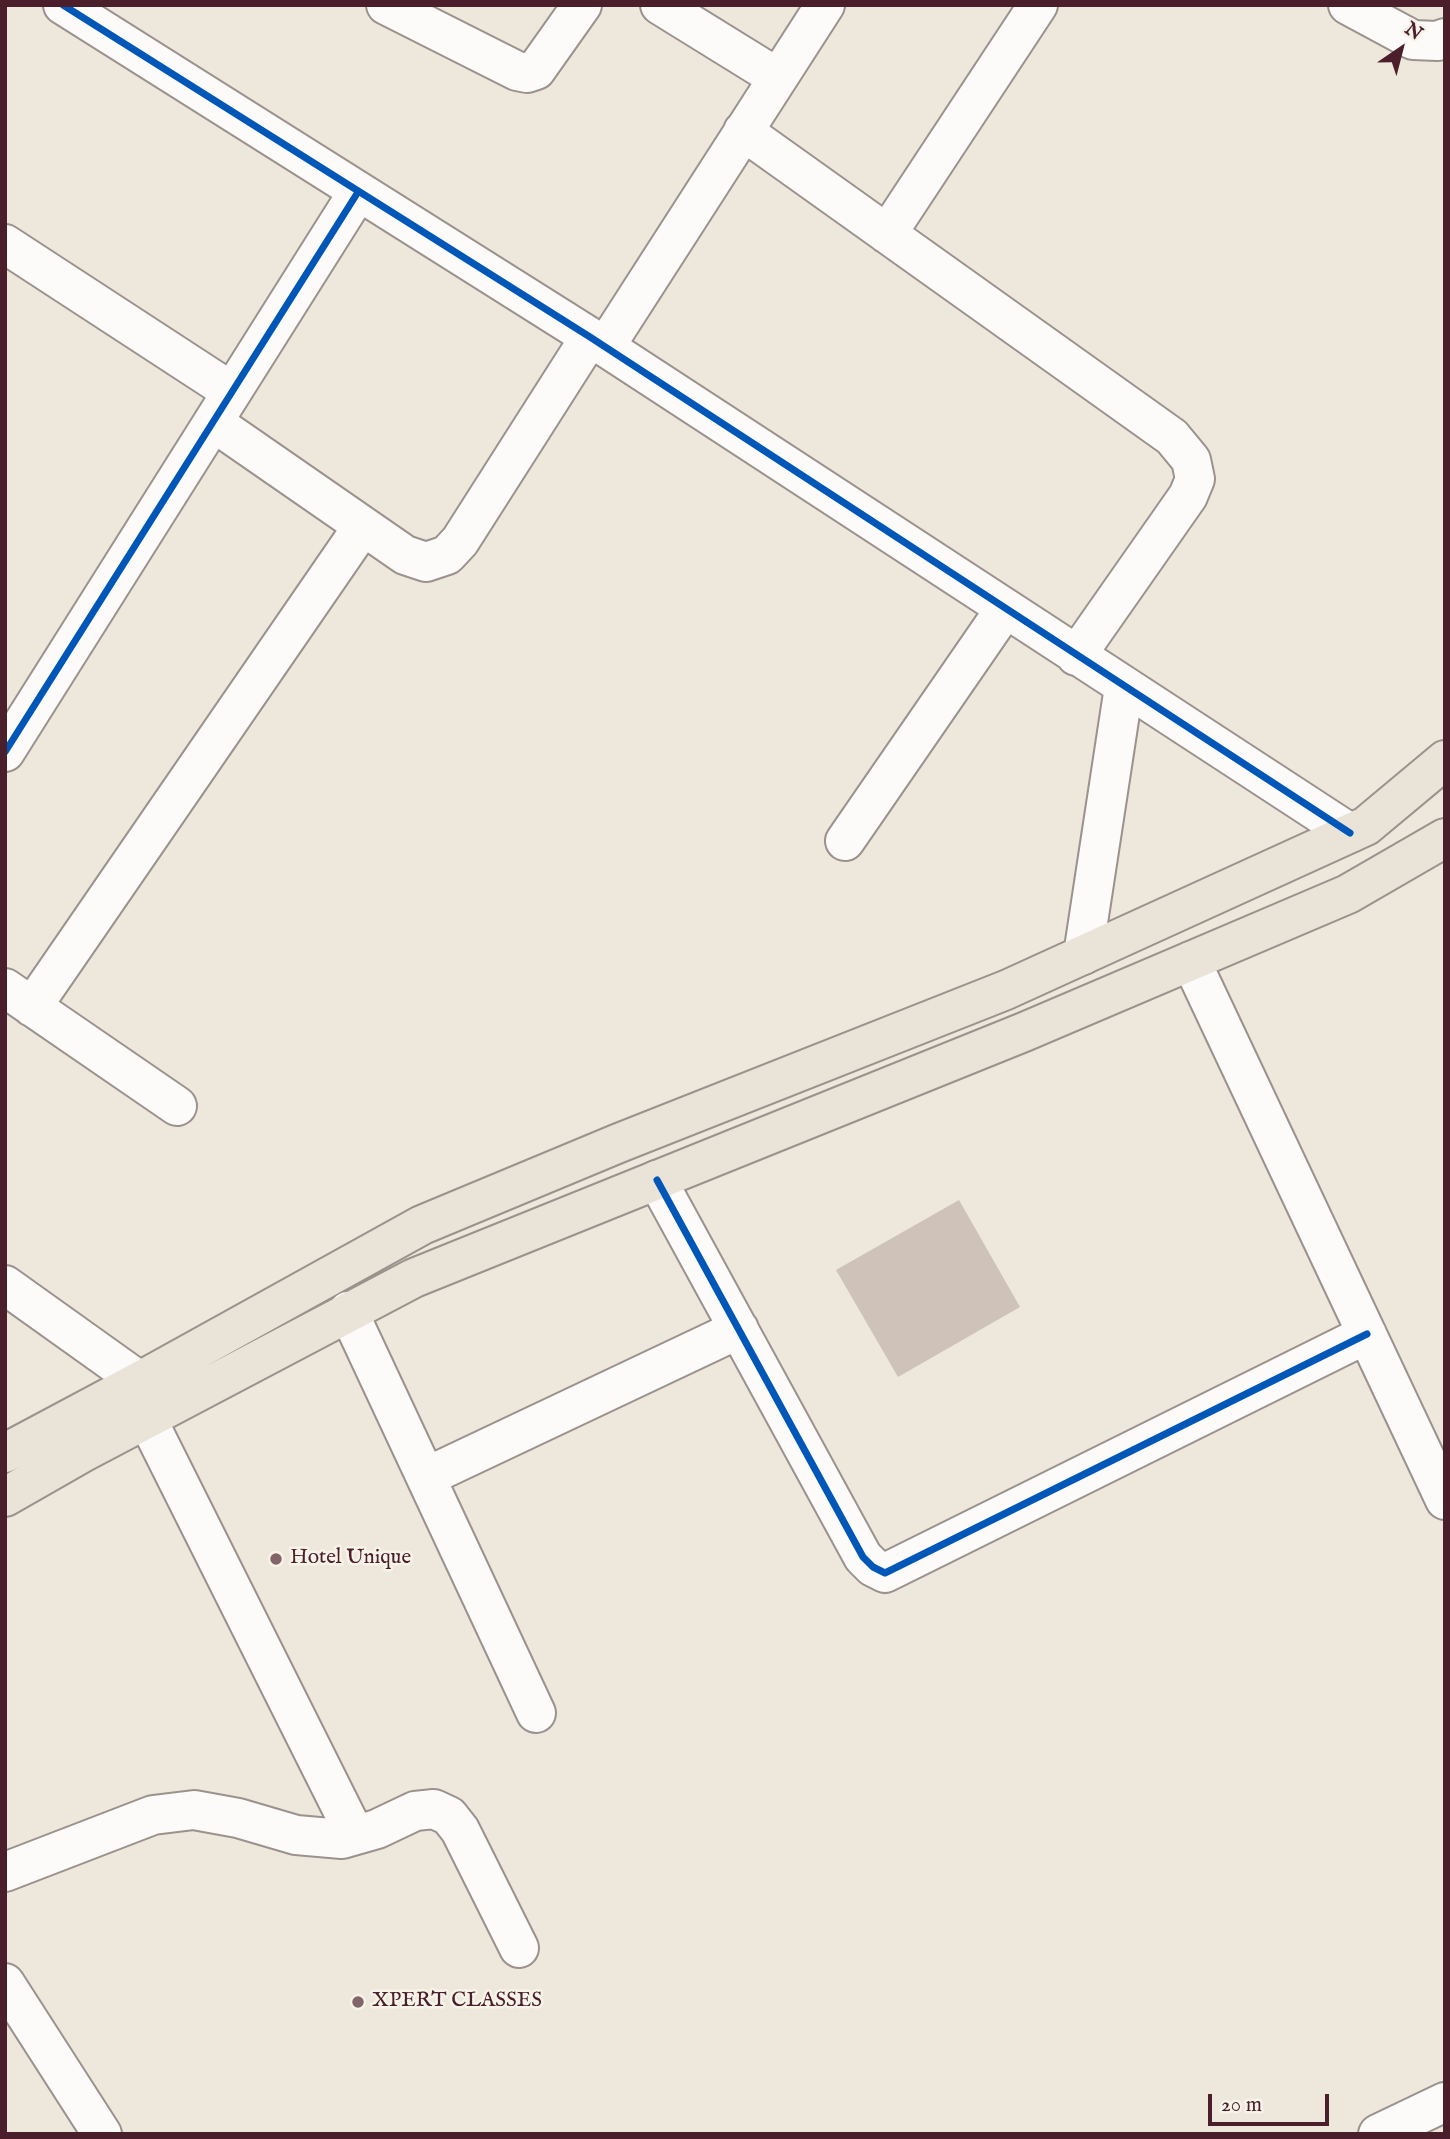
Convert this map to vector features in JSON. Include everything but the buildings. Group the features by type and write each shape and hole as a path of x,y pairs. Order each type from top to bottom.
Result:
{"main road":[{"path":"1358,830 1445,760"},
{"path":"5,1453 422,1225 619,1143 1006,990 1358,830 1445,781"},
{"path":"5,1497 414,1278 1024,1032 1348,894 1445,838"}],"street":[{"path":"63,5 597,342 1076,656 1358,830"},
{"path":"386,5 517,71 527,73 536,70 582,5"},
{"path":"660,5 778,78"},
{"path":"7,249 223,407 363,526 405,555 426,562 447,555 460,541 743,131 825,5"},
{"path":"887,234 1038,5"},
{"path":"1348,5 1413,40 1438,41 1445,38"},
{"path":"743,131 1172,436 1191,460 1195,479 1188,496 1076,656"},
{"path":"5,752 358,192"},
{"path":"177,1106 19,998 363,526"},
{"path":"845,842 1005,609"},
{"path":"1083,955 1125,687"},
{"path":"1191,961 1445,1500"},
{"path":"657,1180 863,1557 873,1567 885,1573 1367,1334"},
{"path":"5,1285 140,1381 160,1412 355,1835"},
{"path":"348,1311 536,1713"},
{"path":"426,1477 738,1329"},
{"path":"5,1872 153,1815 194,1810 238,1818 296,1835 342,1839 377,1829 415,1811 434,1809 449,1816 460,1830 519,1948"},
{"path":"5,1983 102,2134"},
{"path":"1378,2134 1445,2102"}],"cycle path":[{"path":"63,5 590,337 1350,833"},
{"path":"5,752 358,192"},
{"path":"657,1180 863,1557 873,1567 885,1573 1367,1334"}],"place":[{"name":"Hotel Unique","path":"276,1559"},
{"name":"XPERT CLASSES","path":"358,2002"}]}
